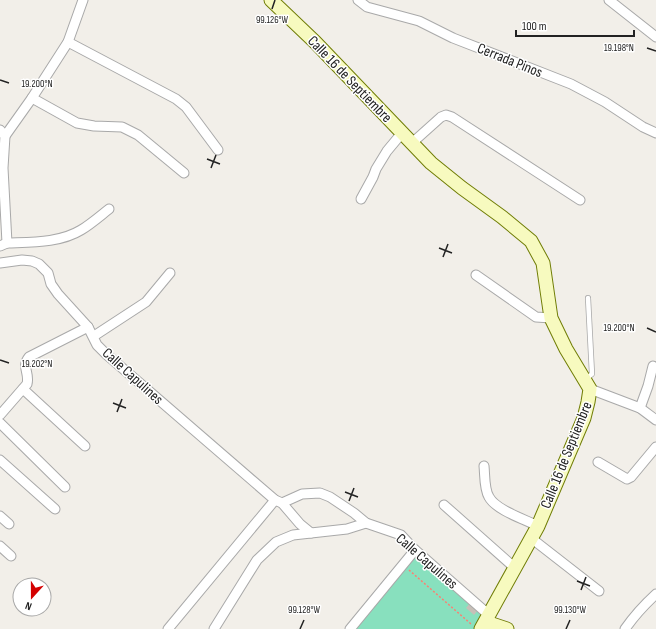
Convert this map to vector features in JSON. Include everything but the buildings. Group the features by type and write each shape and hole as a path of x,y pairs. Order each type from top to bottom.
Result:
{"main road":[{"name":"Calle 16 de Septiembre","path":"272,0 315,42 431,163 531,242 543,263 552,318 566,349 587,384 588,402 584,418 538,526 482,623"},
{"path":"482,623 507,629"}],"street":[{"path":"83,0 68,42 32,98 2,133 4,244 41,242 67,236 80,230 108,208"},
{"name":"Cerrada Pinos","path":"358,0 367,7 419,21 453,38 571,84 605,102 643,127 656,133"},
{"path":"609,0 656,37"},
{"path":"68,42 176,99 186,107 218,150"},
{"path":"32,98 77,123 94,126 122,127 138,135 184,173"},
{"path":"412,143 441,117 446,115 452,117 580,200"},
{"path":"361,199 387,151 402,133"},
{"name":"Calle Capulines","path":"0,263 22,260 32,261 39,264 48,273 58,294 88,327 97,344 106,354 278,502"},
{"path":"94,336 146,302 170,273"},
{"path":"476,275 536,317 552,318"},
{"path":"0,415 27,384 28,379 25,366 26,360 29,356 88,327"},
{"path":"640,408 648,386 652,366"},
{"path":"587,384 640,408 656,420"},
{"path":"23,389 85,446"},
{"path":"0,423 65,487"},
{"path":"598,462 627,479 656,447"},
{"path":"0,460 55,509"},
{"path":"484,466 488,496 492,502 505,511 538,526"},
{"name":"Calle Capulines","path":"168,629 278,502 302,494 320,493 336,501 366,523 401,535 482,623"},
{"path":"278,502 311,533"},
{"path":"444,505 515,568"},
{"path":"0,516 9,524"},
{"path":"214,629 257,560 276,542 293,535 347,529 366,523"},
{"path":"531,538 599,591"},
{"path":"0,546 11,556"},
{"path":"350,629 415,550"},
{"path":"625,629 632,617 656,594"}],"lane":[{"path":"587,384 592,374 588,298"}],"path":[{"path":"408,569 482,623"}],"green space":[{"path":"414,558 418,558 481,613 478,623 474,629 353,629"}]}
